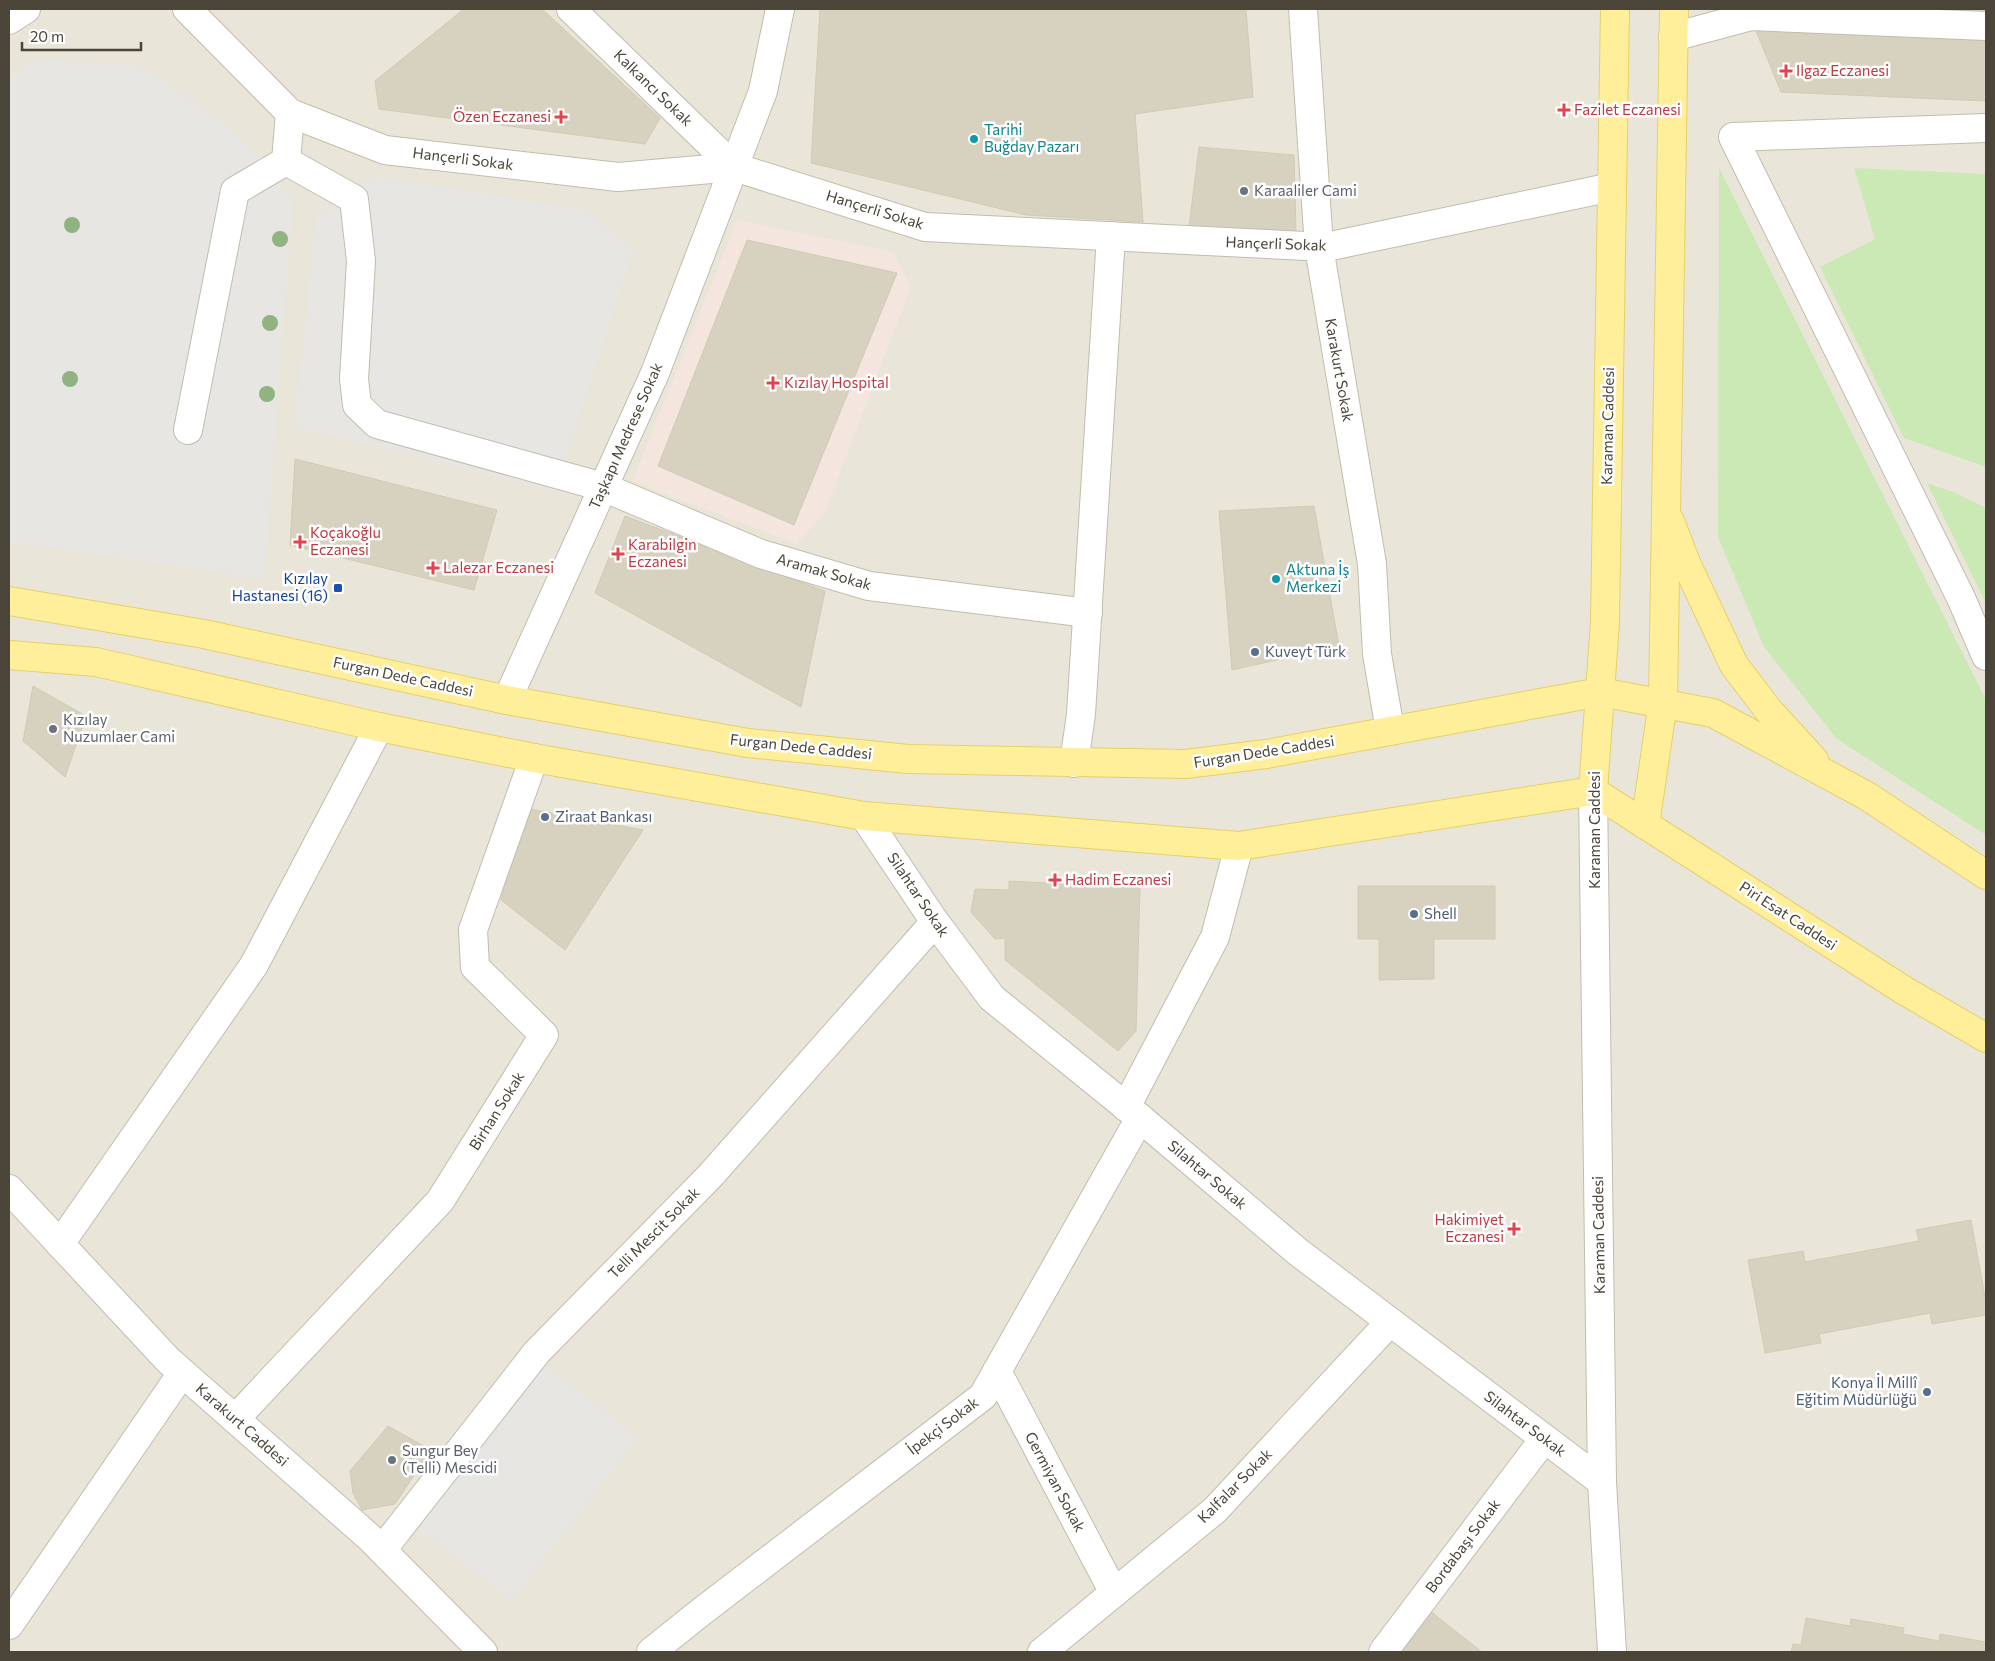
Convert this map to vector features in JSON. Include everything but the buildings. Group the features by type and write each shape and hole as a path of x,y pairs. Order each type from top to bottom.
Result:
{"main road":[{"name":"Karaman Caddesi","path":"1593,791 1605,612 1615,9"},
{"path":"1645,825 1662,702 1674,9"},
{"path":"1665,505 1686,562 1734,665 1769,711 1829,776"},
{"name":"Furgan Dede Caddesi","path":"9,601 204,634 507,700 748,743 908,759 1186,764 1266,754 1600,692"},
{"path":"9,655 96,662 379,727 534,758 864,816 1239,846 1593,791"},
{"path":"1600,692 1713,713 1866,796 1986,875"},
{"name":"Piri Esat Caddesi","path":"1593,791 1905,991 1986,1038"}],"street":[{"path":"9,20 26,9"},
{"name":"Hançerli Sokak","path":"186,9 290,113 386,150 618,177 734,167 925,226 1318,247 1612,187"},
{"name":"Kalkancı Sokak","path":"571,9 734,167"},
{"name":"Taşkapı Medrese Sokak","path":"507,700 655,373 763,92 780,9"},
{"name":"Karakurt Sokak","path":"1303,9 1318,247 1372,564 1377,654 1390,730"},
{"path":"1973,9 1986,17"},
{"path":"1673,37 1750,16 1986,26"},
{"path":"188,430 234,191 286,161 290,113"},
{"path":"1986,128 1733,136 1961,598 1986,656"},
{"name":"Aramak Sokak","path":"286,161 354,199 361,261 354,379 357,405 377,424 603,487 762,554 869,586 1088,613"},
{"path":"1074,763 1081,714 1111,236"},
{"path":"60,1244 254,965 379,727"},
{"name":"Birhan Sokak","path":"235,1419 440,1201 544,1035 475,967 473,930 534,758"},
{"name":"Karaman Caddesi","path":"1593,791 1602,1482 1612,1652"},
{"name":"Silahtar Sokak","path":"864,816 935,922 992,998 1133,1113 1298,1252 1602,1482"},
{"name":"İpekçi Sokak","path":"651,1652 708,1606 983,1396 1133,1113 1215,937 1239,846"},
{"name":"Telli Mescit Sokak","path":"382,1550 537,1352 710,1176 935,922"},
{"name":"Karakurt Caddesi","path":"9,1189 182,1373 382,1550 483,1652"},
{"name":"Kalfalar Sokak","path":"1042,1652 1214,1510 1390,1322"},
{"name":"Germiyan Sokak","path":"997,1371 1114,1593"},
{"path":"9,1625 182,1373"},
{"name":"Bordabaşı Sokak","path":"1383,1652 1544,1439"}],"shaded area":[{"path":"9,9 1986,9 1986,1652 9,1652"},
{"path":"34,59 143,66 238,134 293,199 264,579 9,542 9,78"},
{"path":"375,176 585,210 633,249 555,492 294,427 317,215"},
{"name":"Kızılay Hospital","path":"737,220 893,252 911,286 824,514 796,544 633,481"},
{"path":"543,1363 639,1438 511,1601 415,1526"}],"green space":[{"path":"1719,168 1986,700 1986,835 1837,739 1764,647 1718,537"},
{"path":"1854,168 1986,174 1986,467 1904,438 1820,267 1875,239"},
{"path":"1927,483 1953,492 1986,508 1986,603"}],"place":[{"name":"Ilgaz Eczanesi","path":"1786,71"},
{"name":"Fazilet Eczanesi","path":"1564,110"},
{"name":"Özen Eczanesi","path":"561,117"},
{"name":"Tarihi Buğday Pazarı","path":"974,139"},
{"name":"Karaaliler Cami","path":"1244,191"},
{"name":"Kızılay Hospital","path":"773,383"},
{"name":"Koçakoğlu Eczanesi","path":"300,542"},
{"name":"Karabilgin Eczanesi","path":"618,554"},
{"name":"Lalezar Eczanesi","path":"433,568"},
{"name":"Aktuna İş Merkezi","path":"1276,579"},
{"name":"Kızılay Hastanesi (16)","path":"338,588"},
{"name":"Kuveyt Türk","path":"1255,652"},
{"name":"Kızılay Nuzumlaer Cami","path":"53,729"},
{"name":"Ziraat Bankası","path":"545,817"},
{"name":"Hadim Eczanesi","path":"1055,880"},
{"name":"Shell","path":"1414,914"},
{"name":"Hakimiyet Eczanesi","path":"1514,1229"},
{"name":"Konya İl Millî Eğitim Müdürlüğü","path":"1927,1392"},
{"name":"Sungur Bey (Telli) Mescidi","path":"392,1460"}]}
